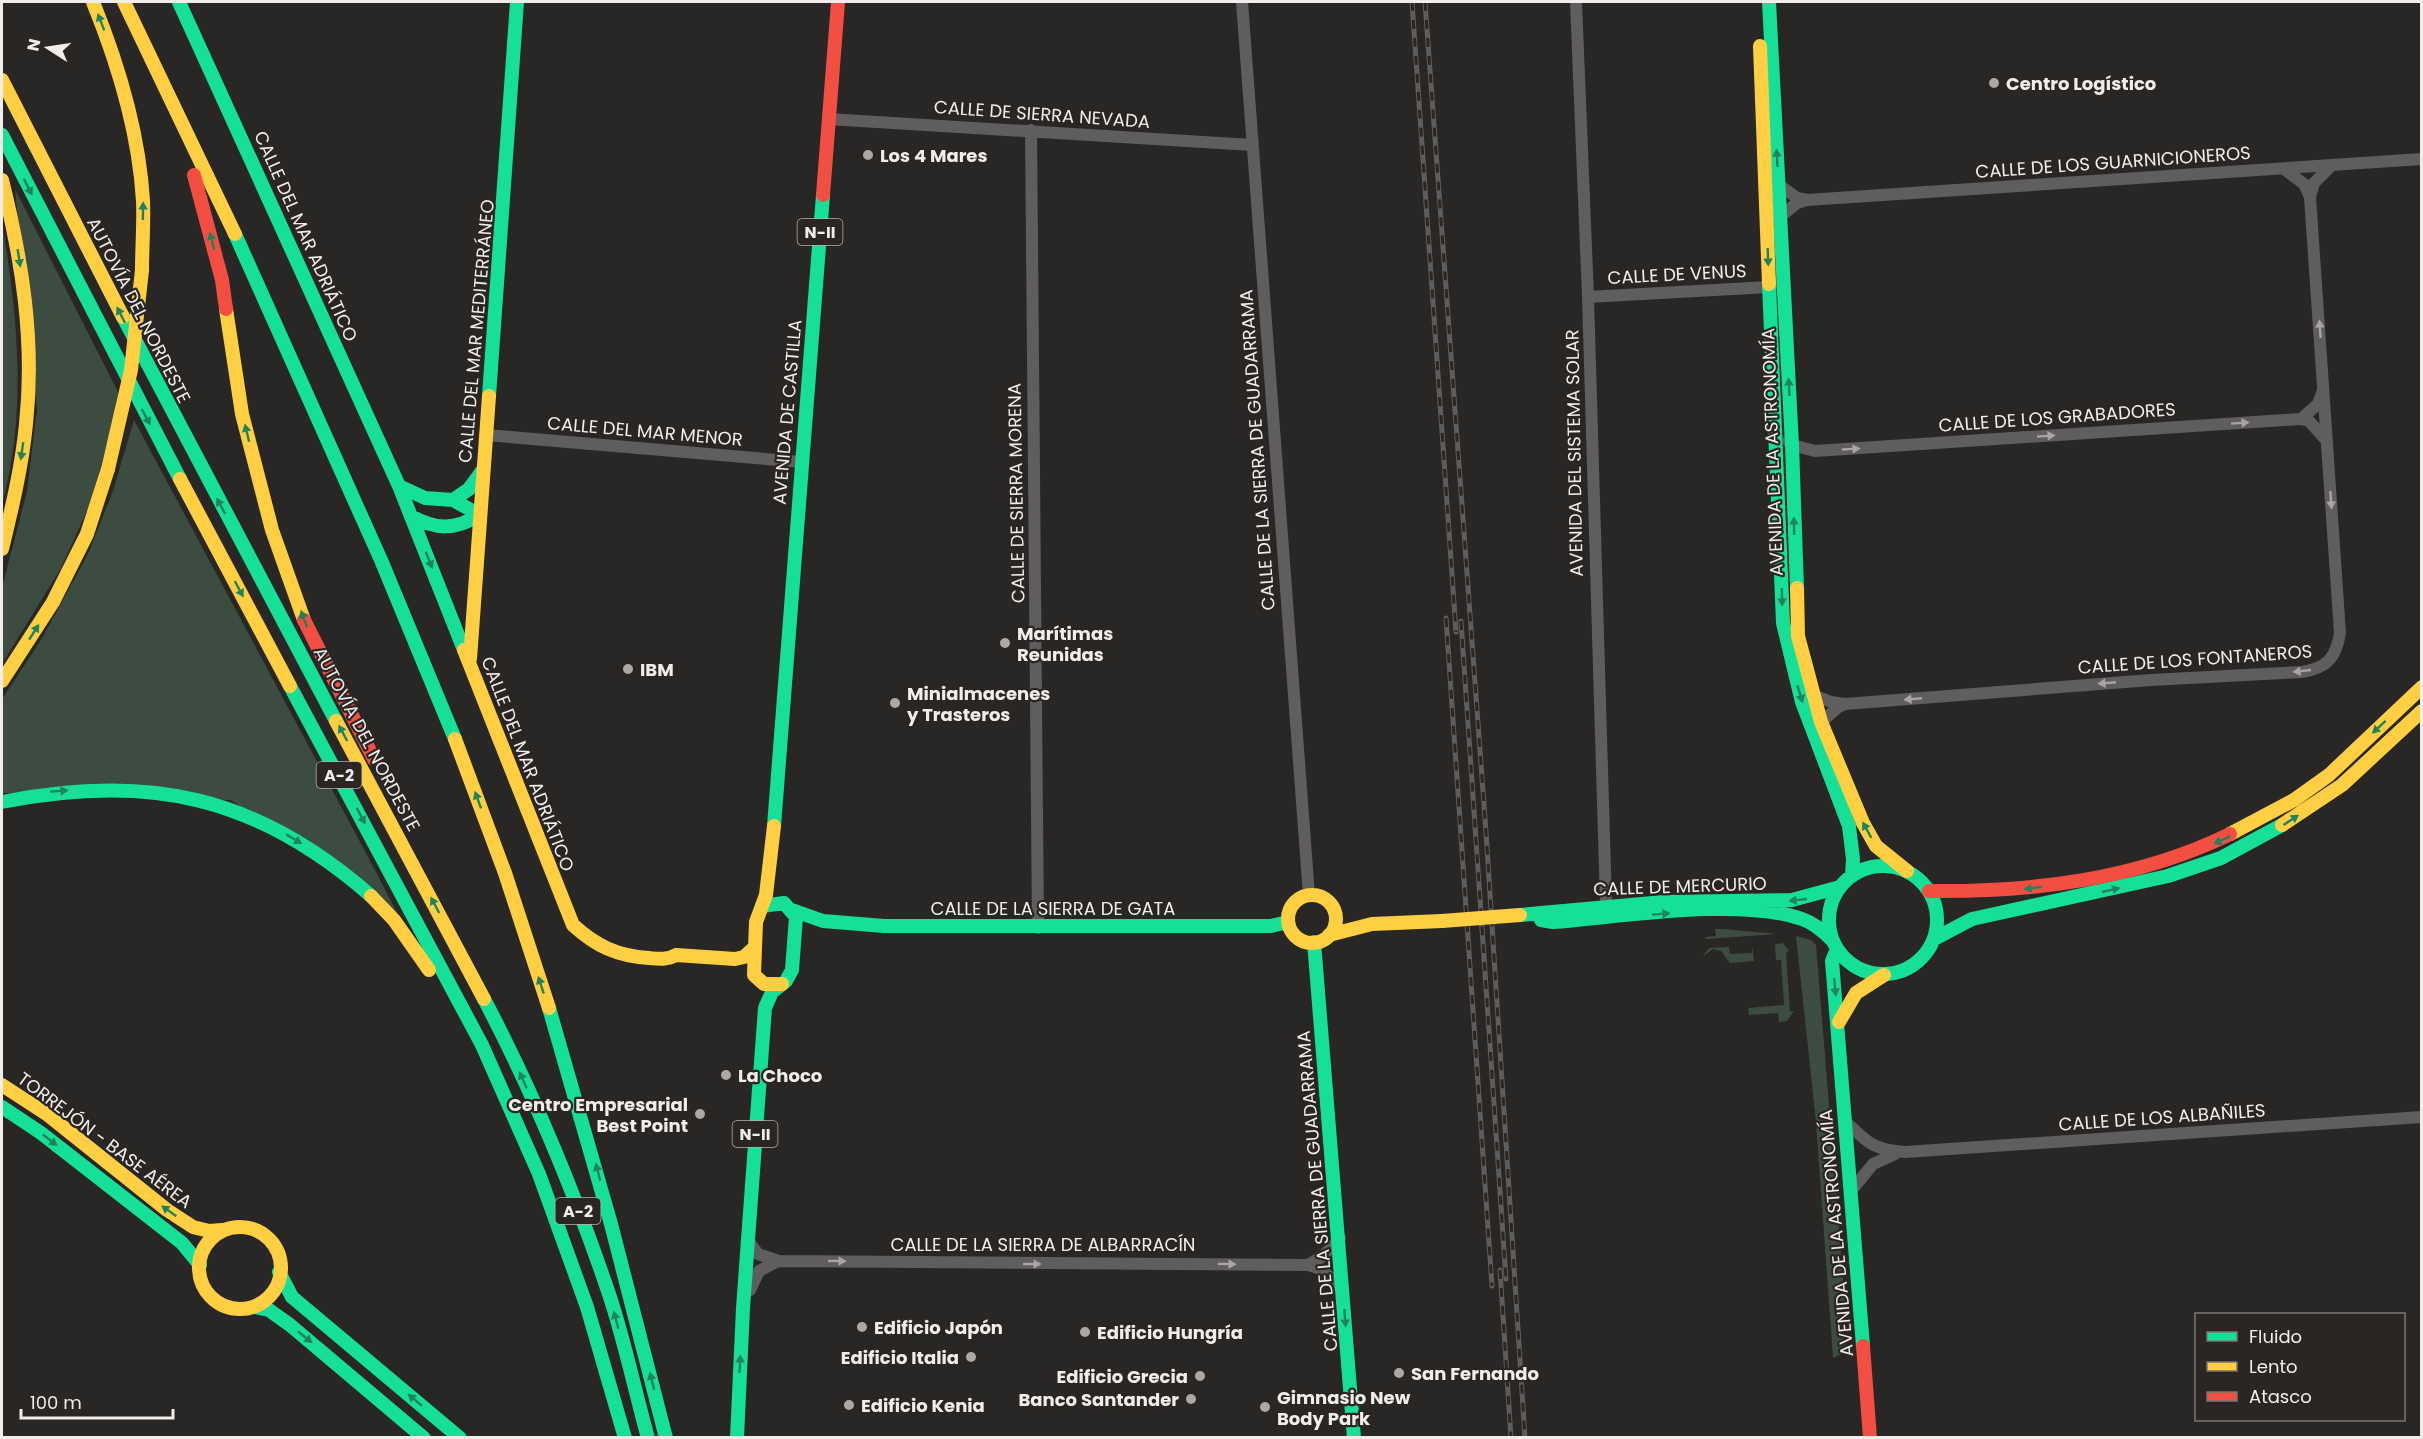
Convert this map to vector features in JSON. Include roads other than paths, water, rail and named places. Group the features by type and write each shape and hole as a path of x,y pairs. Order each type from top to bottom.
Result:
{"main road":[{"path":"2,681 53,603 87,534 121,428 139,320 143,201 134,138 120,79 93,2"},
{"path":"124,2 170,93 294,362 456,738 505,873 593,1152 666,1437"},
{"name":"CALLE DEL MAR ADRIÁTICO","path":"179,2 399,486 573,926 601,950 623,957 669,959 675,963 734,967 755,976 764,984 782,984"},
{"name":"CALLE DEL MAR MEDITERRÁNEO","path":"470,663 517,2"},
{"name":"AVENIDA DE CASTILLA","path":"762,906 769,878 774,826 838,2"},
{"name":"AVENIDA DE LA ASTRONOMÍA","path":"1759,2 1783,623 1793,671 1858,813 1876,846 1907,871"},
{"name":"AVENIDA DE LA ASTRONOMÍA","path":"1769,2 1792,446 1798,636 1813,695 1817,727 1851,828 1854,852 1851,876"},
{"name":"AUTOVÍA DEL NORDESTE","path":"2,80 166,402 483,994 561,1166 610,1298 648,1437"},
{"path":"170,93 203,203 219,269 243,414 272,530 308,630 382,775"},
{"name":"A-2","path":"2,135 144,412 482,1045 539,1174 587,1307 625,1437"},
{"path":"2,180 11,216 24,293 30,367 28,406 16,493 2,549"},
{"path":"453,500 469,489 483,470"},
{"path":"399,486 425,498 453,500 480,515"},
{"path":"411,516 443,530 454,529 480,515"},
{"path":"1929,891 1977,892 2046,886 2164,861 2213,844 2258,822 2331,773 2421,687"},
{"path":"1934,939 1972,918 2109,891 2168,876 2221,858 2267,835 2342,785 2421,711"},
{"path":"2,802 39,792 101,788 150,789 242,813 270,825 333,863 380,905 406,935 435,980 539,1174"},
{"name":"AVENIDA DE CASTILLA","path":"774,826 780,891 788,907"},
{"path":"409,827 451,910 483,994"},
{"path":"1888,866 1907,871 1929,891 1936,908 1937,923 1934,939 1923,957 1912,966 1884,975 1869,973 1854,966 1835,944 1829,922 1832,903 1840,887 1851,876 1869,867 1888,866"},
{"name":"CALLE DE MERCURIO","path":"1372,924 1520,915 1606,904 1717,899 1794,901 1816,898 1840,887"},
{"path":"1309,895 1319,896 1345,917 1372,924 1329,935 1314,942 1296,937 1288,922 1292,904 1299,898 1309,895"},
{"path":"762,906 788,907"},
{"name":"N-II","path":"755,976 756,922 762,906"},
{"name":"CALLE DE LA SIERRA DE GATA","path":"788,907 818,921 902,926 1038,928 1271,926 1288,922"},
{"name":"N-II","path":"738,1436 743,1308 765,1008 772,992 782,984 792,970 795,917 788,907"},
{"path":"1329,935 1335,920 1334,910"},
{"name":"CALLE DE MERCURIO","path":"1520,915 1553,922 1712,912 1770,915 1797,918 1813,924 1835,944"},
{"path":"795,938 804,927 818,921"},
{"name":"CALLE DE LA SIERRA DE GUADARRAMA","path":"1314,942 1340,1238 1354,1437"},
{"name":"AVENIDA DE LA ASTRONOMÍA","path":"1835,944 1832,961 1870,1437"},
{"name":"CALLE DEL MAR ADRIÁTICO","path":"669,959 676,955 735,959 744,957 754,948"},
{"name":"AVENIDA DE LA ASTRONOMÍA","path":"1838,1025 1846,1004 1855,991 1868,981 1884,975"},
{"name":"TORREJÓN - BASE AÉREA","path":"2,1085 48,1115 184,1222 209,1231 222,1230"},
{"name":"TORREJÓN - BASE AÉREA","path":"2,1107 41,1133 182,1243 200,1265"},
{"path":"424,1437 269,1310 255,1307 230,1308 209,1295 201,1281 200,1265 206,1244 222,1230 241,1226 261,1232 275,1248 279,1272 285,1288 292,1297 460,1437"},
{"path":"255,1307 270,1296 279,1272"}],"street":[{"name":"CALLE DE LA SIERRA DE GUADARRAMA","path":"1242,2 1309,895"},
{"name":"AVENIDA DEL SISTEMA SOLAR","path":"1576,2 1588,297 1606,904"},
{"name":"CALLE DE SIERRA NEVADA","path":"828,119 1252,145"},
{"name":"CALLE DE SIERRA MORENA","path":"1031,130 1038,928"},
{"name":"CALLE DE LOS GUARNICIONEROS","path":"1767,228 1797,203 1807,200 2421,159"},
{"path":"2310,197 2314,183 2331,166"},
{"path":"2284,169 2304,184 2310,197"},
{"path":"1778,184 1797,198 1807,200"},
{"name":"CALLE DE LOS FONTANEROS","path":"1813,695 1831,702 1845,704 2151,680 2302,672 2325,665 2333,658 2340,633 2310,197"},
{"name":"CALLE DE VENUS","path":"1769,287 1783,271"},
{"name":"CALLE DE VENUS","path":"1588,297 1769,287 1778,295 1785,307"},
{"path":"2324,387 2318,404 2301,419 2309,422 2327,441"},
{"path":"1774,410 1778,426 1792,446"},
{"name":"CALLE DE LOS GRABADORES","path":"1792,446 1815,451 2301,419"},
{"name":"CALLE DEL MAR MENOR","path":"486,435 801,462"},
{"path":"1792,476 1804,458 1815,451"},
{"path":"1817,727 1845,704"},
{"path":"1578,920 1601,910 1606,904 1636,916"},
{"name":"N-II","path":"748,1241 743,1217 758,1007 755,976"},
{"name":"CALLE DE LOS ALBAÑILES","path":"1845,1121 1872,1146 1885,1151 1905,1152 2421,1117"},
{"name":"CALLE DE LOS ALBAÑILES","path":"1851,1191 1873,1164 1884,1157 1905,1152"},
{"path":"1308,1265 1323,1256 1340,1238"},
{"name":"CALLE DE LA SIERRA DE ALBARRACÍN","path":"748,1241 758,1254 779,1261 1308,1265"},
{"path":"743,1308 759,1271 779,1261"},
{"path":"1308,1265 1321,1269 1344,1291"}],"railway":[{"path":"1412,2 1456,632"},
{"path":"1425,2 1486,832 1525,1438"},
{"path":"1446,618 1492,1286"},
{"path":"1461,621 1506,1279"},
{"path":"1500,1270 1511,1438"}],"place":[{"name":"Centro Logístico","path":"1994,83"},
{"name":"Los 4 Mares","path":"868,155"},
{"name":"Marítimas Reunidas","path":"1005,643"},
{"name":"IBM","path":"628,669"},
{"name":"Minialmacenes y Trasteros","path":"895,703"},
{"name":"La Choco","path":"726,1075"},
{"name":"Centro Empresarial Best Point","path":"700,1114"},
{"name":"Edificio Japón","path":"862,1327"},
{"name":"Edificio Hungría","path":"1085,1332"},
{"name":"Edificio Italia","path":"971,1357"},
{"name":"San Fernando","path":"1399,1373"},
{"name":"Edificio Grecia","path":"1200,1376"},
{"name":"Banco Santander","path":"1191,1399"},
{"name":"Edificio Kenia","path":"849,1405"},
{"name":"Gimnasio New Body Park","path":"1265,1407"}]}
